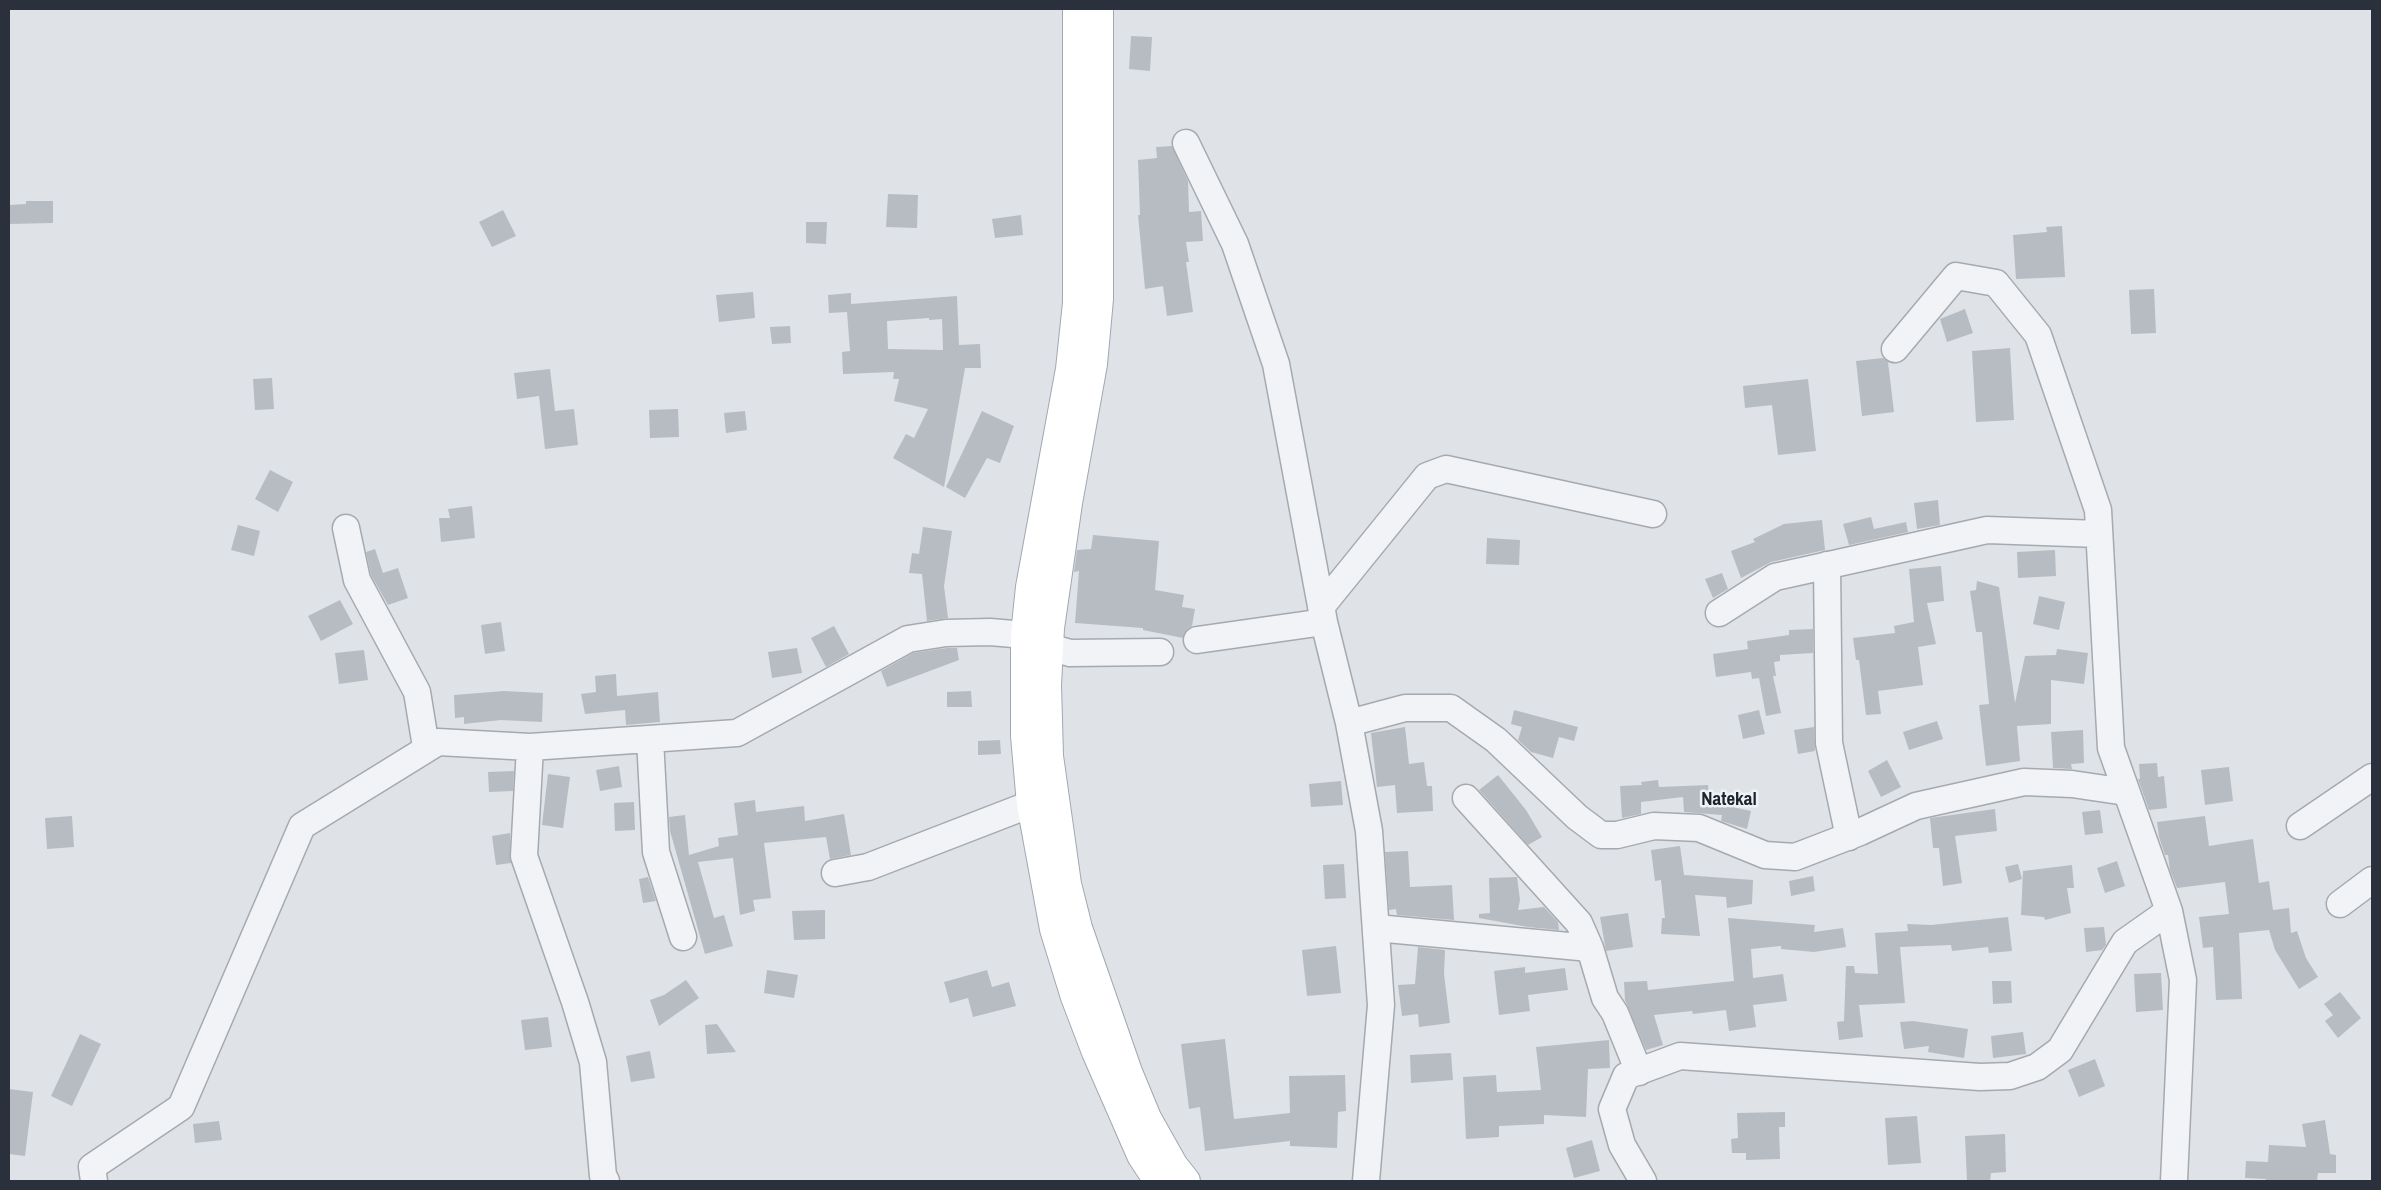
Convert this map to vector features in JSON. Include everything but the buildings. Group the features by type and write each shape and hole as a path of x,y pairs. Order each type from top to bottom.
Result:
{"main road":[{"path":"1077,9 1077,303 1070,369 1036,549 1025,635 1025,736 1030,804 1054,928 1075,997 1118,1105 1141,1155 1158,1181"},
{"path":"1099,9 1099,298 1093,364 1058,563 1049,647 1047,718 1050,756 1069,893 1078,928 1128,1072 1148,1118 1174,1166 1186,1181"}],"street":[{"path":"1186,144 1234,244 1276,364 1323,614 1370,831 1381,1005 1366,1181"},
{"path":"1895,349 1956,276 1996,283 2038,335 2098,510 2110,748 2169,911 2183,980 2174,1181"},
{"path":"1197,640 1323,614 1427,476 1446,469 1653,514"},
{"path":"346,528 357,580 417,692 426,747 438,742 530,747 737,733 908,639 946,633 990,632 1025,635 1049,647 1070,653 1160,652"},
{"path":"1719,613 1775,577 1987,530 2099,534"},
{"path":"1827,565 1829,744 1849,836"},
{"path":"1348,723 1405,708 1451,708 1496,740 1577,817 1601,835 1617,835 1654,826 1698,828 1765,855 1795,857 1849,836 1916,806 2024,782 2072,784 2126,792"},
{"path":"650,740 656,852 683,937"},
{"path":"94,1181 92,1167 181,1107 302,826 438,742"},
{"path":"530,747 524,856 575,1002 593,1062 603,1176 606,1181"},
{"path":"2300,826 2372,777"},
{"path":"1466,798 1579,923 1590,948 1606,998 1615,1013 1639,1072"},
{"path":"835,873 868,867 1030,804"},
{"path":"2340,904 2372,880"},
{"path":"1644,1181 1622,1145 1612,1109 1626,1076 1680,1056 1980,1077 2010,1076 2037,1068 2060,1050 2124,942 2169,911"},
{"path":"1376,928 1590,948"}],"district":[{"name":"Natekal","path":"1729,800"}]}
